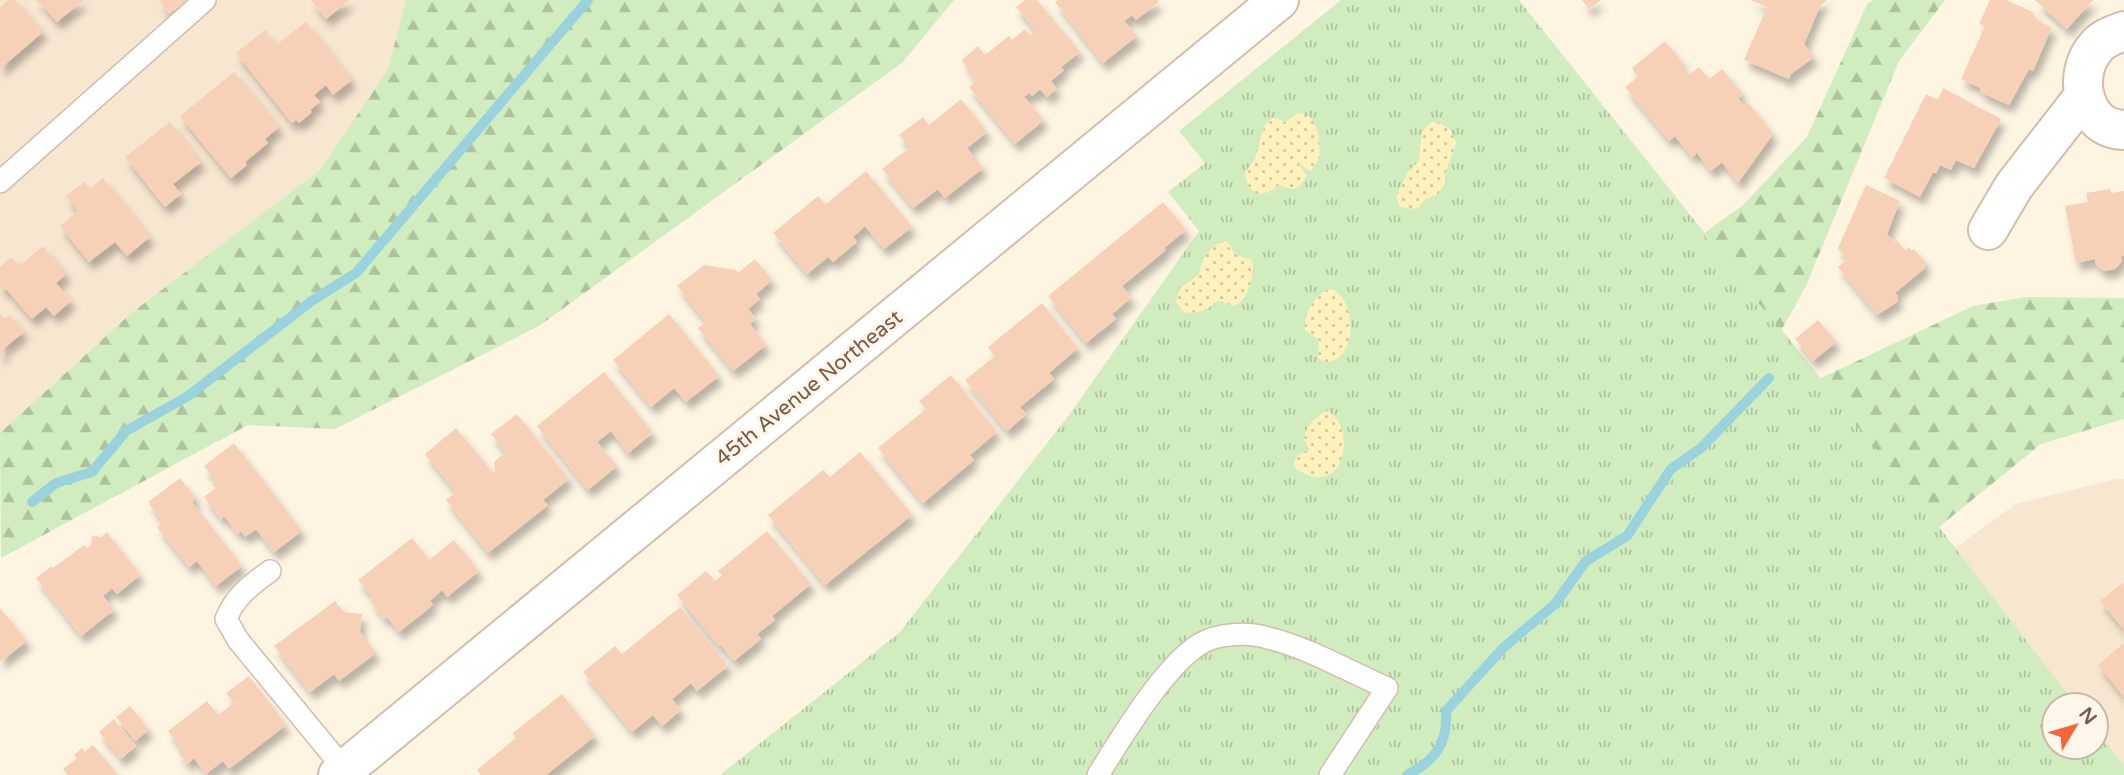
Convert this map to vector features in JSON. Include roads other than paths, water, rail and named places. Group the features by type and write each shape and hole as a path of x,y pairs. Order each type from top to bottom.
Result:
{"street":[{"name":"45th Avenue Northeast","path":"341,772 1279,0"},
{"path":"2124,31 2109,36 2096,47 2086,62 2082,79 2084,96 2090,111 2101,124 2114,130 2124,130"},
{"path":"1988,230 2014,186 2084,96"}],"lane":[{"path":"0,182 205,0"},
{"path":"271,571 243,592 232,604 226,619 238,640 341,772"},
{"path":"1098,775 1123,734 1177,663 1201,643 1235,634 1267,637 1387,688 1331,775"}],"waterway":[{"path":"32,502 56,483 92,472 126,431 188,396 313,300 356,273 588,0"},
{"path":"1407,775 1433,757 1445,732 1446,711 1503,648 1555,604 1586,561 1627,536 1671,469 1701,448 1769,378"}]}
